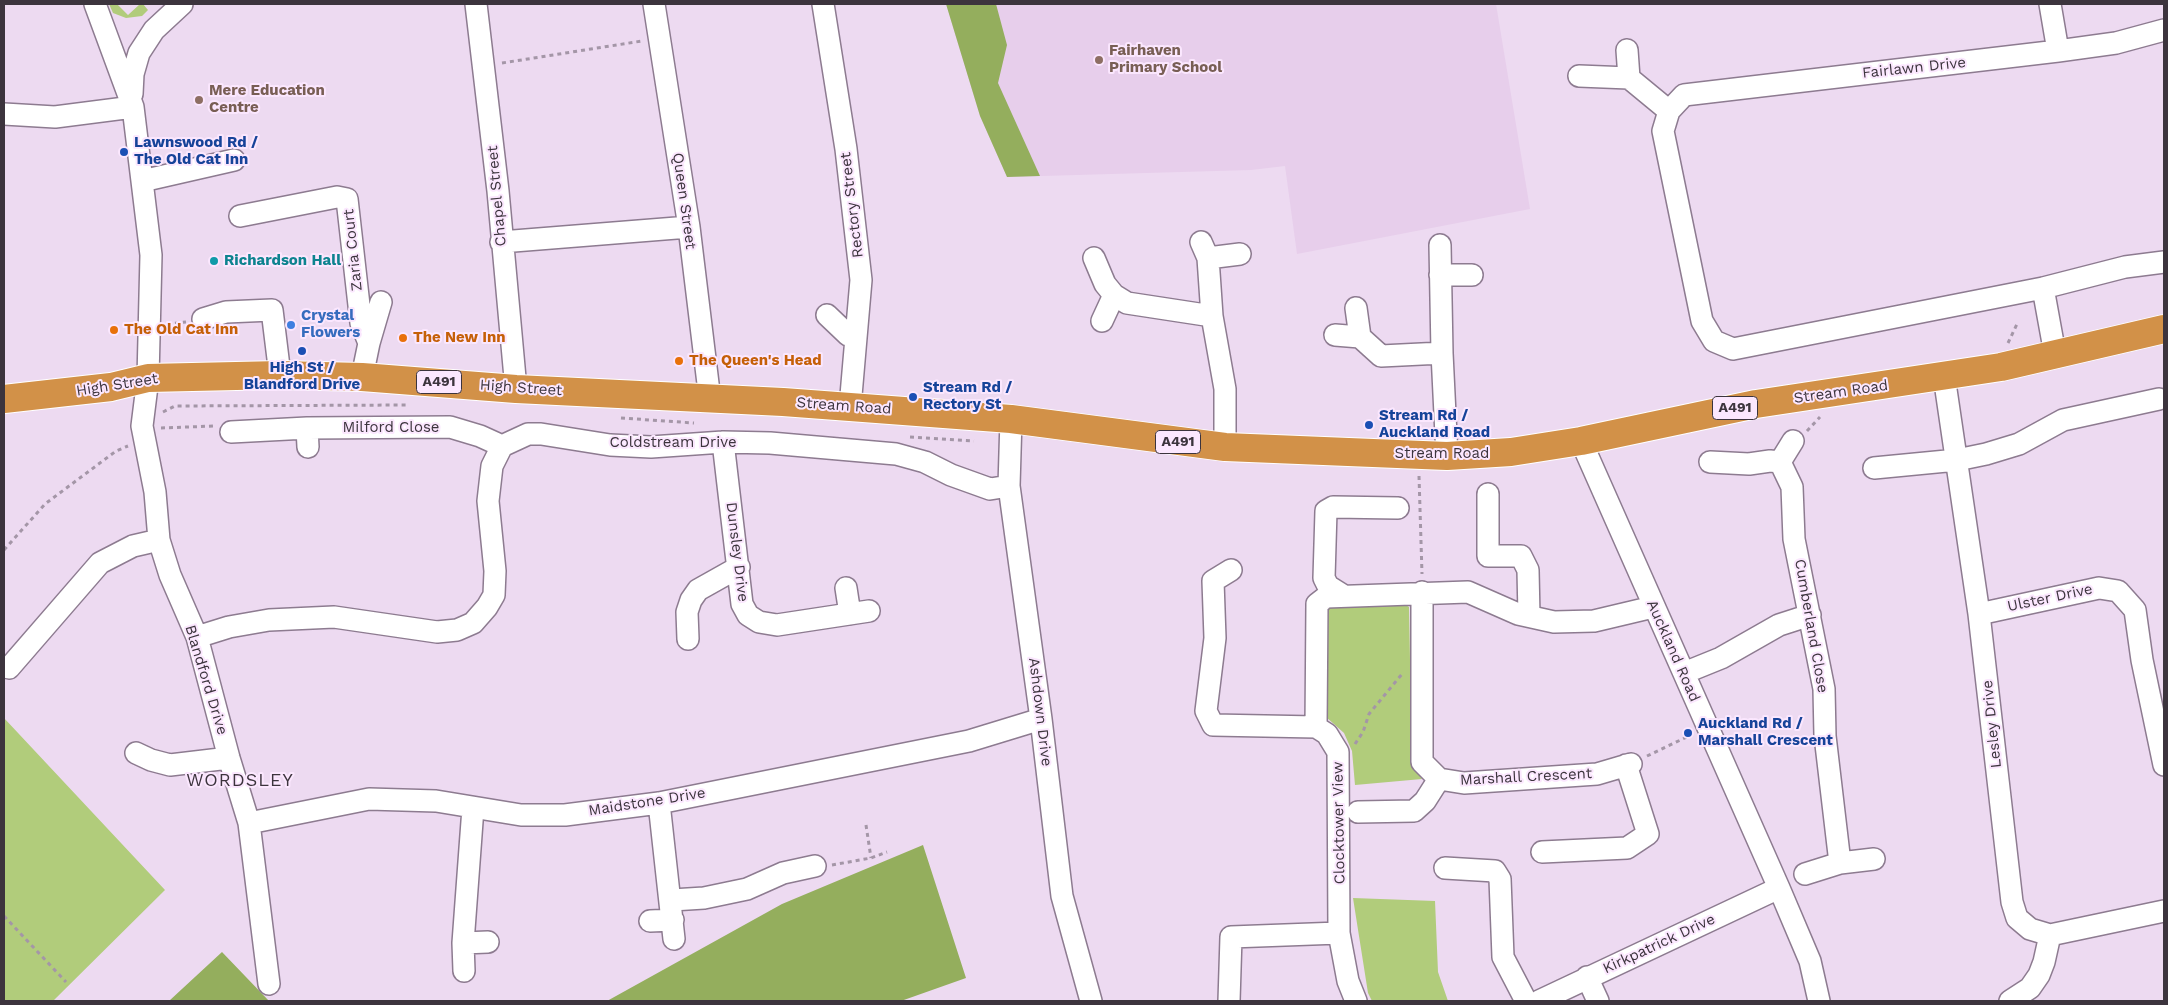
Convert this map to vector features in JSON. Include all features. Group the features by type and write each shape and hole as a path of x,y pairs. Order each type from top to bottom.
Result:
{"highway":[{"name":"Stream Road","path":"710,400 783,402 1011,419 1225,447 1447,456 1511,452 1581,441 1756,404 1944,376 2055,354 2164,329"},
{"name":"High Street","path":"4,399 111,387 148,378 280,375 362,377 516,389 710,400"}],"street":[{"path":"95,4 133,103"},
{"path":"133,103 133,74 140,53 154,30 182,4"},
{"name":"Chapel Street","path":"476,4 484,66 516,389"},
{"name":"Queen Street","path":"654,4 689,227 710,400"},
{"name":"Rectory Street","path":"822,4 846,149 862,280 850,407"},
{"path":"2050,4 2058,51"},
{"name":"Fairlawn Drive","path":"1669,111 1684,95 2058,51 2116,43 2164,30"},
{"path":"1627,50 1629,78"},
{"path":"1579,76 1629,78 1669,111 1662,131 1702,320 1714,341 1722,346 1733,349 2043,288 2125,267 2164,262"},
{"path":"5,110 55,117 133,103"},
{"name":"Blandford Drive","path":"133,103 151,255 148,378 143,416 145,440 155,492 159,540 170,575 197,638 229,758 249,823 269,984"},
{"path":"142,181 234,160"},
{"name":"Zaria Court","path":"240,216 336,197 347,199 361,323 369,343"},
{"path":"501,242 689,227"},
{"path":"1440,245 1442,353 1447,456"},
{"path":"1225,447 1225,389 1212,316 1205,250 1240,254"},
{"path":"1094,258 1105,284 1114,295 1127,303 1212,316"},
{"path":"1440,275 1472,275"},
{"path":"2043,288 2055,354"},
{"path":"1102,322 1114,295"},
{"path":"362,377 369,343 381,302"},
{"path":"1356,308 1360,337"},
{"path":"203,319 226,312 272,310 280,375"},
{"path":"827,315 848,335 856,336"},
{"path":"1335,335 1360,337 1381,356 1442,353"},
{"name":"Lesley Drive","path":"1944,376 1979,614 2012,902 2017,918 2030,929 2050,935"},
{"path":"1874,468 1956,460 2019,444 2062,420 2160,399"},
{"name":"Ashdown Drive","path":"1011,419 1009,486 1041,719 1062,896 1091,1001"},
{"name":"Milford Close","path":"231,432 308,438 450,427 480,436 502,446"},
{"name":"Coldstream Drive","path":"502,446 528,434 541,434 610,445 651,447 723,442 770,444 896,454 924,462 951,475 990,489 1009,486"},
{"name":"Auckland Road","path":"1581,441 1810,960 1819,1001"},
{"path":"1710,462 1749,464 1770,461 1780,462 1793,441"},
{"name":"Dunsley Drive","path":"723,442 742,604 748,616 759,622 777,625 860,612 846,588"},
{"path":"197,638 228,627 268,620 334,617 437,632 457,630 473,623 488,607 494,595 495,571 488,501 489,478 502,446"},
{"name":"Cumberland Close","path":"1780,462 1792,487 1794,539 1824,689 1825,736 1840,864"},
{"path":"1488,494 1488,556 1521,556 1528,570 1529,616"},
{"path":"1335,596 1324,578 1326,511 1333,507 1398,508"},
{"path":"9,668 76,603 100,563 133,546 159,540"},
{"path":"688,639 687,612 691,600 698,590 739,567"},
{"path":"1231,570 1213,581 1215,638 1206,711 1213,724 1316,727 1315,619 1317,604 1335,596 1468,592 1529,616 1554,622 1594,621 1653,607"},
{"name":"Ulster Drive","path":"1979,614 2099,588 2118,591 2136,610 2142,660 2164,765"},
{"name":"Marshall Crescent","path":"1422,592 1422,762 1438,779 1464,783 1597,774 1628,764"},
{"path":"1684,673 1721,658 1778,625 1810,615"},
{"name":"Maidstone Drive","path":"249,823 369,799 436,801 521,815 565,815 660,803 969,742 1041,719"},
{"name":"Clocktower View","path":"1316,727 1328,734 1338,752 1339,932 1348,981 1356,1001"},
{"path":"136,753 170,771 229,758"},
{"path":"1542,852 1627,848 1648,834 1628,764"},
{"path":"1358,812 1414,811 1426,801 1438,779"},
{"path":"660,803 673,919"},
{"path":"464,971 463,942 473,808"},
{"path":"1805,874 1840,864 1874,859"},
{"path":"650,921 673,919 704,898 747,889 783,873 815,866"},
{"path":"1445,868 1495,871 1500,879 1502,957 1526,1001"},
{"name":"Kirkpatrick Drive","path":"1539,1001 1779,888"},
{"path":"2010,1001 2030,988 2039,975 2050,935 2164,911"},
{"path":"1229,1001 1231,937 1339,932"},
{"path":"463,942 488,942"},
{"path":"1587,977 1598,1001"}],"path":[{"path":"484,66 660,38"},
{"path":"143,416 154,428 224,426 231,432"},
{"path":"4,550 45,504 116,451 145,440"},
{"path":"1419,456 1422,592"},
{"path":"1338,752 1354,745 1363,732 1369,714 1405,670 1422,663"},
{"path":"1628,764 1707,728"},
{"path":"866,825 871,858"},
{"path":"815,866 871,858 887,852"},
{"path":"4,916 66,982"}],"shaded area":[{"path":"946,4 1496,4 1530,209 1297,254 1285,166 1251,170 1007,177 980,116"}],"green space":[{"path":"109,4 117,4 128,15 140,4 143,4 148,10 142,16 126,18 113,13"},
{"path":"946,4 996,4 1007,45 998,83 1040,176 1007,177 980,116"},
{"path":"1399,601 1409,607 1412,764 1422,779 1355,785 1352,751 1344,733 1326,717 1326,606"},
{"path":"4,718 165,890 53,1001 4,1001"},
{"path":"923,845 966,978 901,1001 607,1001 782,904"},
{"path":"1353,898 1435,901 1438,972 1448,1001 1372,1001 1368,993"},
{"path":"222,952 269,1001 169,1001"}],"place":[{"name":"Fairhaven Primary School","path":"1099,60"},
{"name":"Mere Education Centre","path":"199,100"},
{"name":"Lawnswood Rd / The Old Cat Inn","path":"124,152"},
{"name":"Richardson Hall","path":"214,261"},
{"name":"Crystal Flowers","path":"291,325"},
{"name":"The Old Cat Inn","path":"114,330"},
{"name":"The New Inn","path":"403,338"},
{"name":"High St / Blandford Drive","path":"302,351"},
{"name":"The Queen's Head","path":"679,361"},
{"name":"Stream Rd / Rectory St","path":"913,397"},
{"name":"Stream Rd / Auckland Road","path":"1369,425"},
{"name":"Auckland Rd / Marshall Crescent","path":"1688,733"}],"district":[{"name":"WORDSLEY","path":"240,781"}]}
